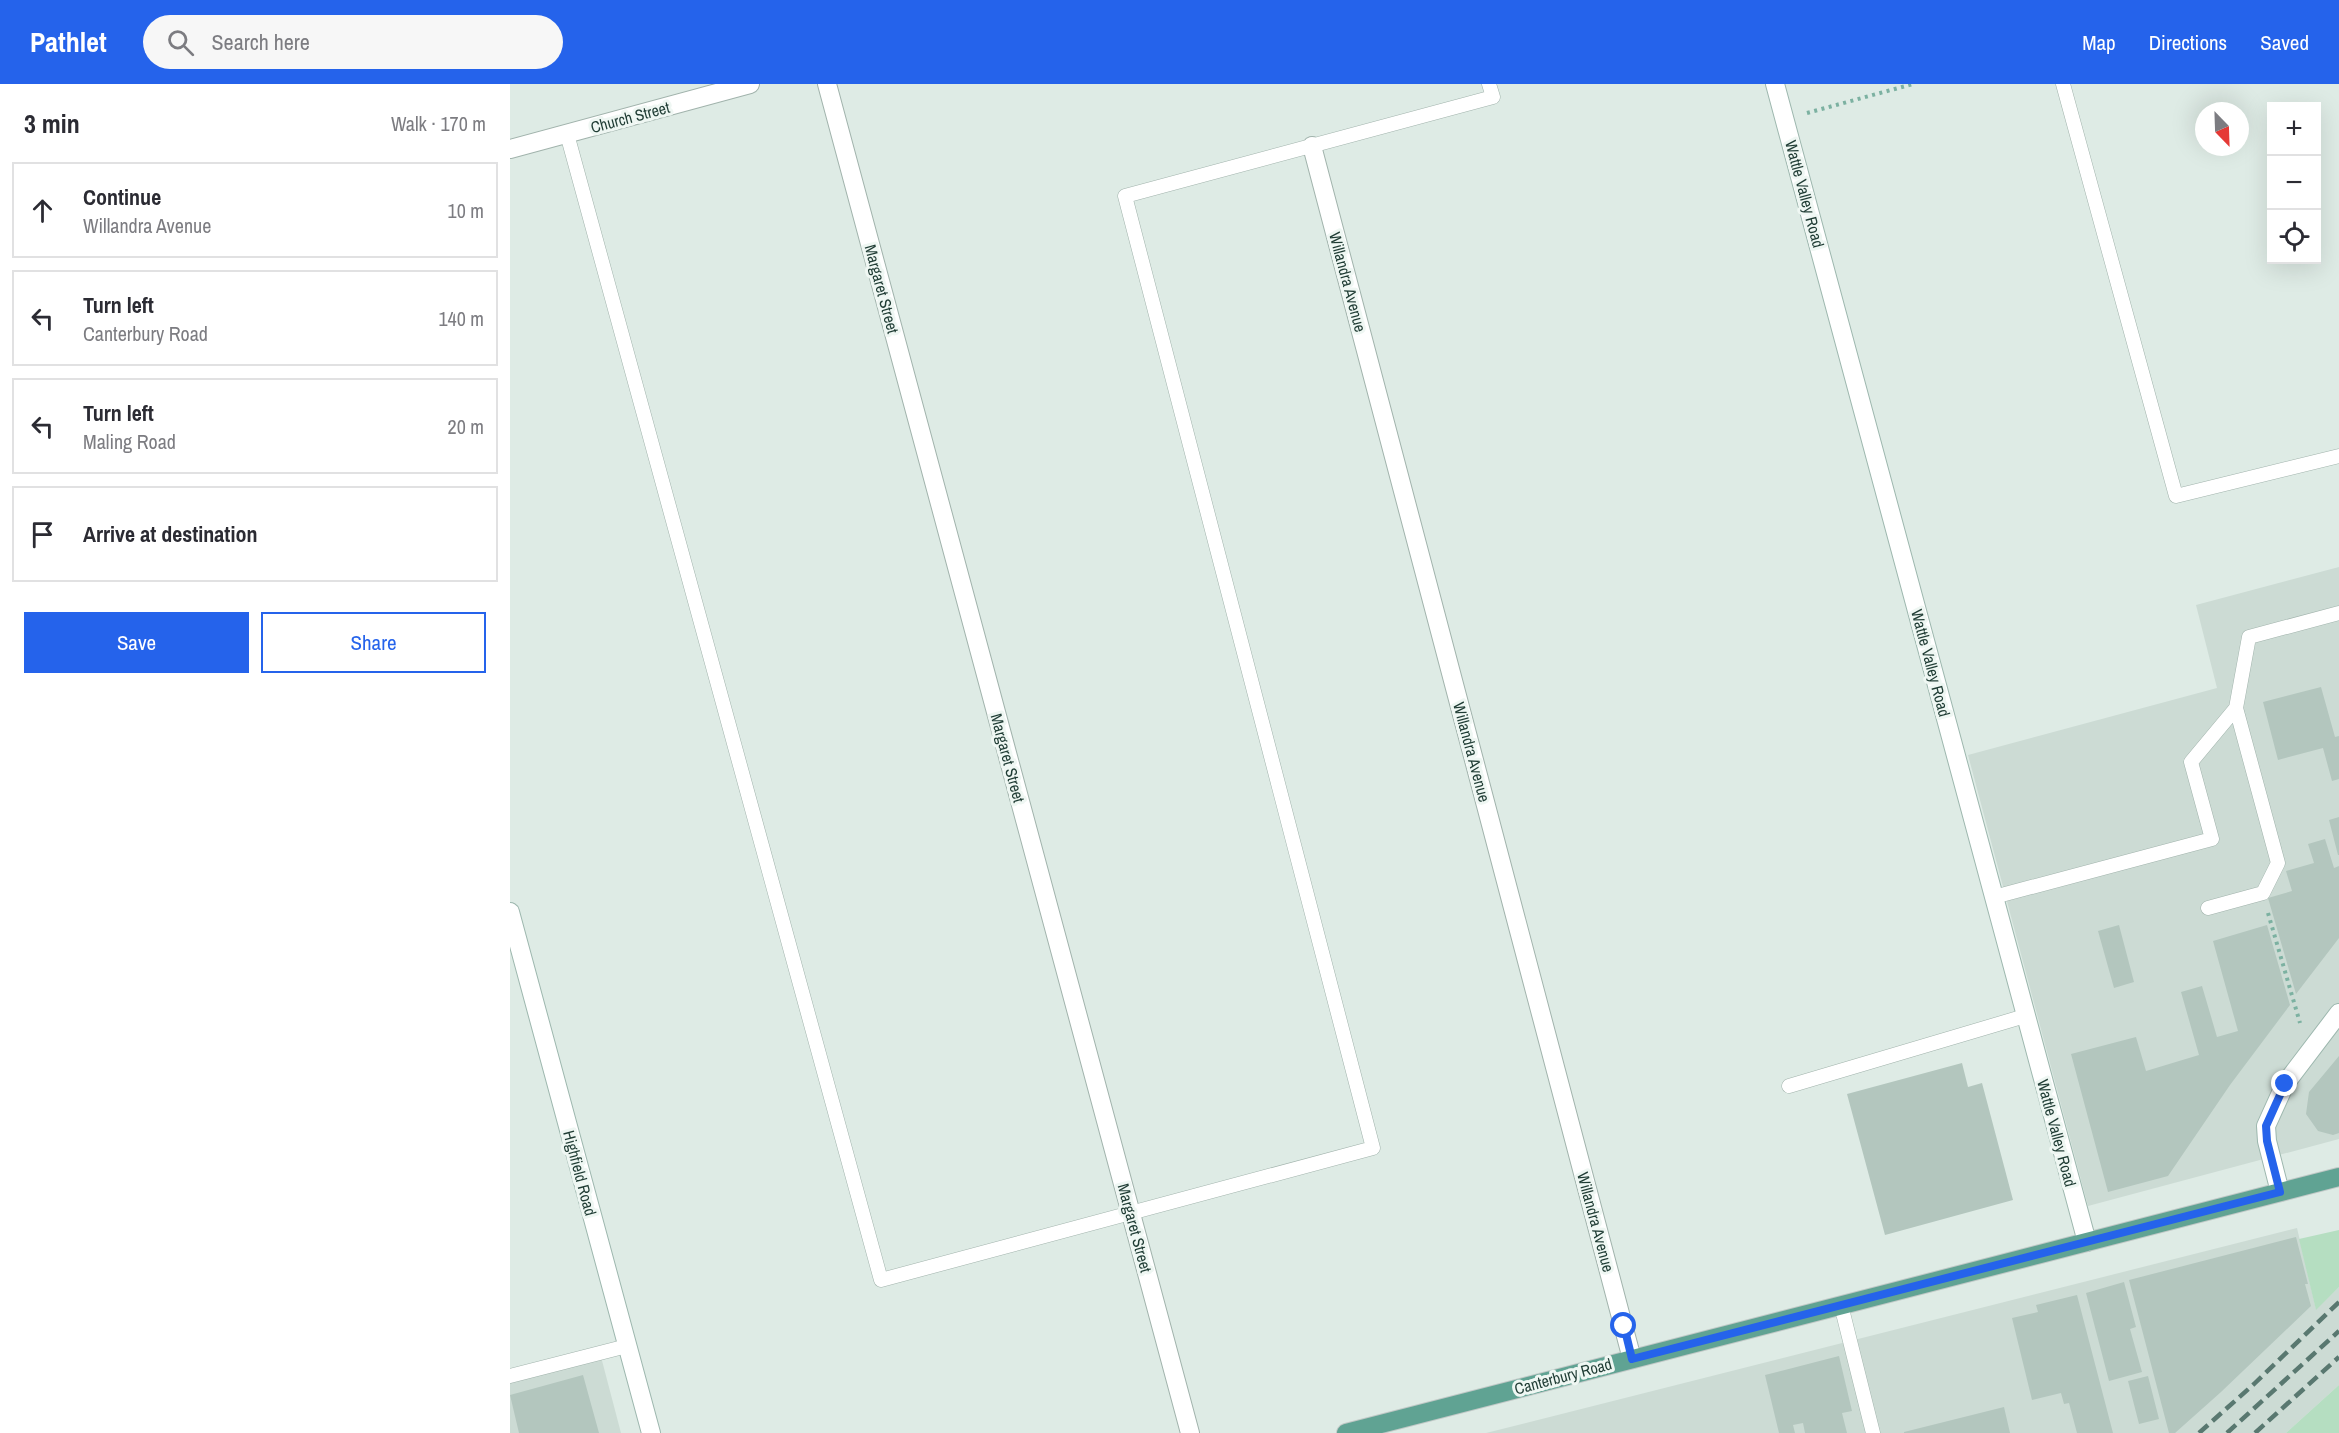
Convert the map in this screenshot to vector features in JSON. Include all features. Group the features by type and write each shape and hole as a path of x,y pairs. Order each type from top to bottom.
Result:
{"main road":[{"name":"Canterbury Road","path":"1346,1433 2339,1177"}],"street":[{"name":"Church Street","path":"510,149 750,84"},
{"name":"Margaret Street","path":"827,84 1190,1433"},
{"name":"Wattle Valley Road","path":"1776,84 2087,1242"},
{"name":"Willandra Avenue","path":"1312,146 1632,1359"},
{"name":"Highfield Road","path":"510,912 651,1433"},
{"path":"2280,1192 2267,1141 2266,1126 2285,1084 2339,1013"}],"lane":[{"path":"567,134 881,1280 1373,1148 1125,196 1493,97 1489,84"},
{"path":"2062,84 2176,496 2339,456"},
{"path":"2208,908 2263,893 2278,862 2236,708 2249,637 2339,613"},
{"path":"1994,897 2212,839 2191,762 2236,708"},
{"path":"1789,1086 2025,1016"},
{"path":"1841,1305 1873,1433"},
{"path":"510,1376 627,1346"}],"path":[{"path":"1785,119 1913,84"},
{"path":"2263,893 2309,1053"}],"shaded area":[{"path":"2339,567 2339,1139 2088,1206 1968,755 2217,688 2196,605"},
{"path":"2297,1228 2316,1309 2339,1287 2339,1385 2286,1433 1486,1433"},
{"path":"600,1353 621,1433 510,1433 510,1377"}],"green space":[{"path":"2339,1230 2339,1287 2316,1310 2299,1239"},
{"path":"2339,1385 2339,1433 2286,1433"}],"building":[{"path":"2321,687 2335,737 2339,736 2339,779 2332,781 2323,748 2278,760 2263,702"},
{"path":"2339,817 2339,855 2338,855 2329,820"},
{"path":"2325,839 2334,868 2339,866 2339,938 2296,994 2268,898 2292,891 2286,871 2314,863 2308,844"},
{"path":"2119,925 2134,982 2114,988 2098,931"},
{"path":"2267,925 2290,1005 2230,1085 2168,1176 2108,1192 2071,1054 2136,1037 2146,1071 2199,1055 2181,992 2202,986 2217,1037 2238,1031 2213,941"},
{"path":"2339,1056 2339,1133 2333,1135 2318,1131 2306,1114 2309,1092"},
{"path":"1962,1063 1968,1087 1982,1083 2013,1200 1885,1235 1847,1094"},
{"path":"2296,1237 2311,1306 2221,1392 2175,1433 2169,1433 2129,1280"},
{"path":"2124,1282 2136,1327 2130,1329 2142,1372 2109,1381 2086,1293"},
{"path":"2077,1295 2113,1433 2077,1433 2069,1403 2064,1404 2061,1393 2032,1400 2012,1318 2038,1312 2036,1305"},
{"path":"1839,1356 1852,1411 1842,1413 1847,1433 1805,1433 1803,1423 1793,1425 1795,1433 1779,1433 1765,1375"},
{"path":"583,1375 599,1433 519,1433 510,1395"},
{"path":"2148,1376 2159,1419 2139,1424 2128,1381"},
{"path":"2004,1407 2010,1433 1904,1433 1904,1432"}],"railway":[{"path":"2199,1433 2339,1302"},
{"path":"2227,1433 2339,1331"},
{"path":"2255,1433 2339,1357"}],"route":[{"path":"1624,1326 1632,1359 2280,1192 2267,1141 2266,1126 2285,1084"}]}
